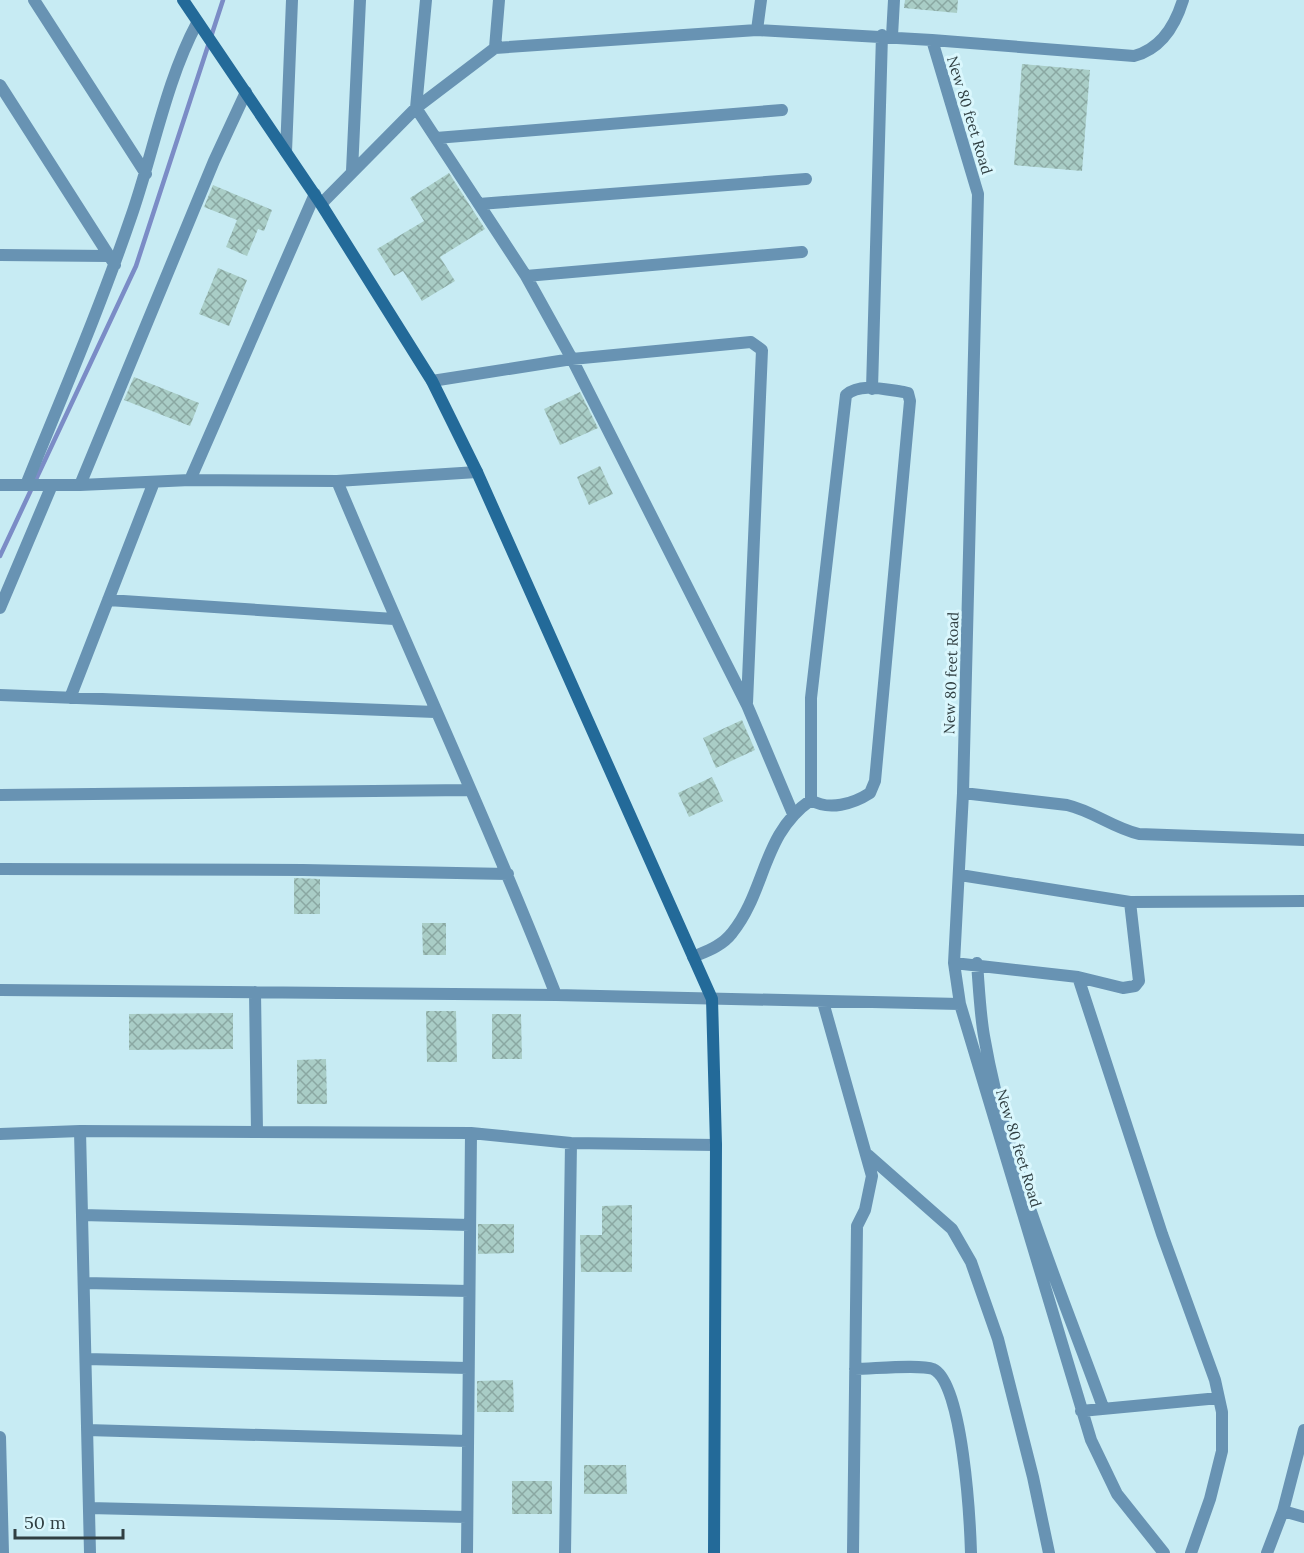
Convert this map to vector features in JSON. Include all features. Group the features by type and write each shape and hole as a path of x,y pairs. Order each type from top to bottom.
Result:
{"street":[{"path":"34,0 146,174"},
{"path":"183,0 318,199 432,381 477,472 712,999 716,1145 714,1553"},
{"path":"286,152 292,0"},
{"path":"352,171 360,0"},
{"path":"426,0 416,108 526,276 573,359 747,705 793,814"},
{"path":"495,48 499,0"},
{"path":"758,30 761,0"},
{"path":"872,389 887,35 894,0"},
{"name":"New 80 feet Road","path":"1164,1553 1117,1494 1091,1440 960,1004 954,963 963,793 978,194 932,40 1134,56 1148,52 1162,41 1178,18 1183,0"},
{"path":"26,485 146,174 183,49 197,23"},
{"path":"190,480 318,199 352,171 416,108 495,48 758,30 887,35 932,40"},
{"path":"0,85 112,260"},
{"path":"80,485 214,161 246,92"},
{"path":"436,138 782,110"},
{"path":"479,204 807,179"},
{"path":"526,276 802,252"},
{"path":"0,255 112,260"},
{"path":"432,381 573,359 752,342 762,350 747,705"},
{"path":"872,389 904,392 908,393 910,401 875,781 870,793 847,804 825,805 811,800 812,698 846,395 853,390 872,389"},
{"path":"0,485 80,485 190,480 337,481 477,472"},
{"path":"337,481 394,619 508,874 556,995"},
{"path":"70,698 154,482"},
{"path":"0,608 52,485"},
{"path":"108,600 394,619"},
{"path":"0,695 435,712"},
{"path":"0,795 470,790"},
{"path":"963,793 1074,806 1125,831 1139,834 1304,840"},
{"path":"693,957 717,947 732,934 748,905 782,827 793,814 811,800"},
{"path":"0,869 303,870 508,874"},
{"path":"960,876 1130,902 1304,901"},
{"path":"954,963 977,963 1078,977 1123,988 1135,986 1139,981 1130,902"},
{"path":"977,963 984,1036 1005,1124 1041,1238 1103,1407"},
{"path":"1078,977 1222,1412 1222,1451 1210,1499 1191,1553"},
{"path":"0,990 556,995 960,1004"},
{"path":"255,992 257,1132"},
{"path":"823,1002 868,1155 872,1176 871,1191 857,1226 853,1553"},
{"path":"0,1134 80,1131 471,1133 571,1143 716,1145"},
{"path":"80,1131 90,1553"},
{"path":"467,1553 471,1133"},
{"path":"566,1553 571,1143"},
{"path":"868,1155 952,1229 971,1262 998,1339 1033,1477 1049,1553"},
{"path":"82,1215 470,1224"},
{"path":"84,1283 469,1291"},
{"path":"86,1359 468,1368"},
{"path":"855,1369 927,1367 941,1375 952,1400 963,1454 968,1491 971,1553"},
{"path":"1081,1411 1103,1407 1219,1398"},
{"path":"87,1430 467,1441"},
{"path":"1267,1553 1283,1511 1304,1430"},
{"path":"0,1437 3,1553"},
{"path":"89,1508 467,1517"},
{"path":"1283,1511 1304,1517"}],"building":[{"path":"905,0 958,0 957,13 904,8"},
{"path":"1022,64 1090,70 1082,171 1014,165"},
{"path":"449,173 485,229 440,257 455,281 422,301 403,271 394,276 377,249 424,221 410,198"},
{"path":"213,185 272,210 264,231 258,229 247,256 226,247 237,220 204,207"},
{"path":"218,268 247,280 229,326 199,314"},
{"path":"134,377 199,403 190,426 124,400"},
{"path":"580,392 598,428 560,445 544,409"},
{"path":"600,466 613,494 589,505 577,477"},
{"path":"742,720 755,750 716,768 703,738"},
{"path":"712,777 723,801 689,817 678,793"},
{"path":"294,878 320,879 320,914 294,914"},
{"path":"422,923 446,923 446,955 423,955"},
{"path":"426,1011 456,1011 457,1062 427,1062"},
{"path":"233,1013 233,1049 129,1050 129,1014"},
{"path":"492,1014 521,1014 522,1059 492,1059"},
{"path":"326,1059 327,1104 297,1104 297,1060"},
{"path":"632,1205 632,1272 581,1272 580,1235 602,1235 602,1206"},
{"path":"478,1224 514,1224 514,1253 478,1254"},
{"path":"513,1380 514,1412 477,1412 477,1381"},
{"path":"584,1465 626,1465 627,1494 584,1494"},
{"path":"512,1481 552,1481 552,1514 512,1514"}],"waterway":[{"path":"0,556 136,266 223,0"}]}
